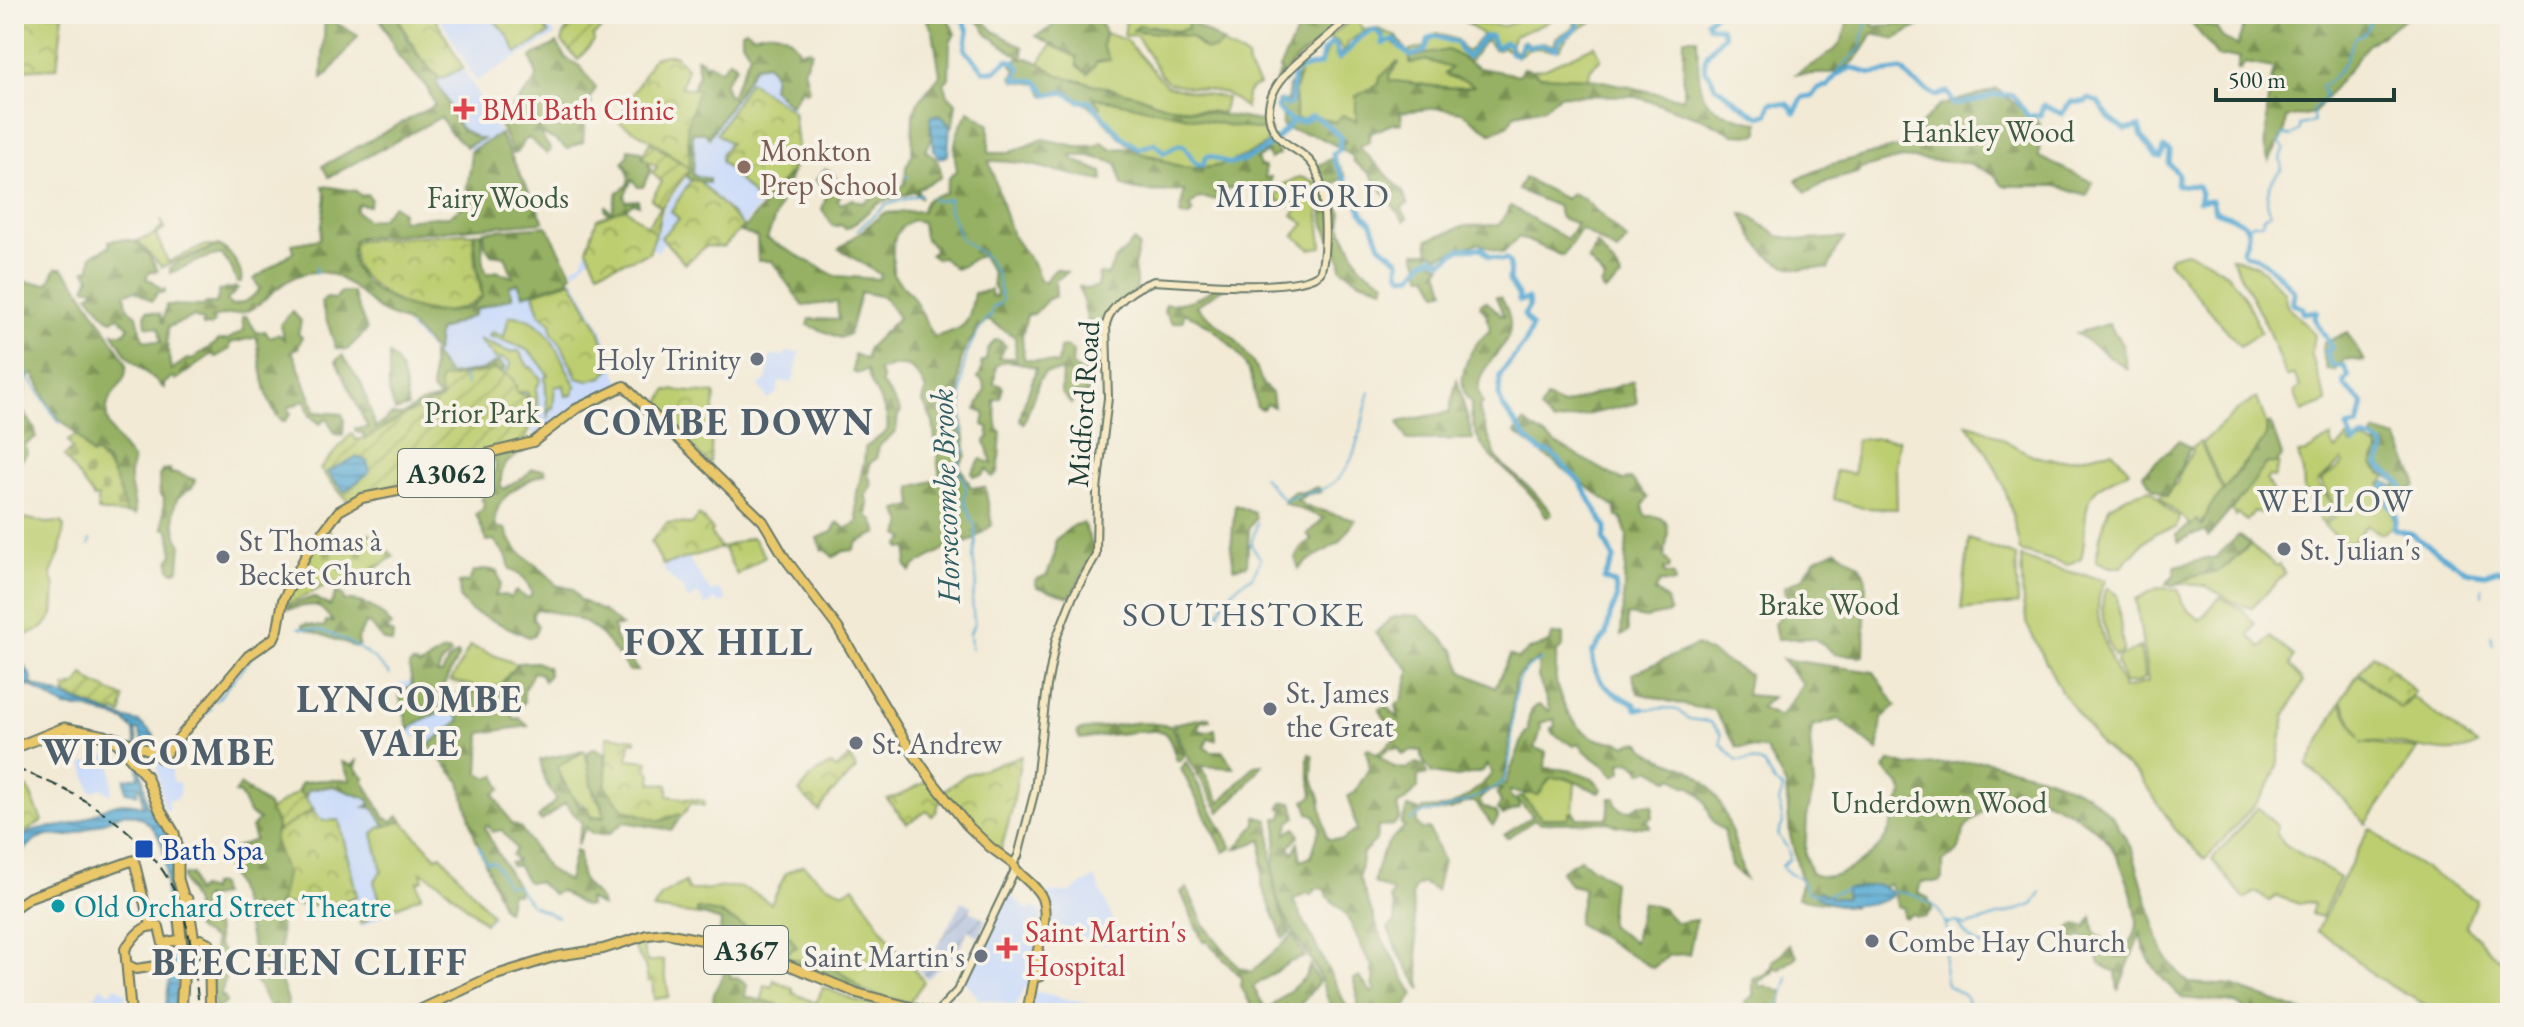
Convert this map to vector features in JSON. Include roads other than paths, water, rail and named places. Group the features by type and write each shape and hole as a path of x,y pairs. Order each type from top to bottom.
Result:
{"highway":[{"path":"14,748 64,728 97,734 128,747 176,839 178,876 187,914"},
{"path":"156,803 177,826 182,841 181,876 187,914 193,928 195,955 182,948"},
{"path":"181,1013 179,919 187,914"}],"main road":[{"name":"Midford Road","path":"934,1013 961,983 1018,856 1035,790 1047,686 1056,639 1096,552 1097,490 1108,398 1108,316 1112,308 1154,281 1245,284 1306,280 1318,275 1324,257 1320,180 1309,159 1277,135 1271,123 1269,107 1279,81 1293,66 1357,14"},
{"name":"A3062","path":"128,747 157,753 160,758 248,656 274,638 280,607 310,548 333,518 347,506 370,496 413,488 489,453 533,442 576,409 624,386 763,521 785,561 838,628 908,746 939,790 983,840 1034,885 1043,904 1044,915 1036,957 1037,975 1027,1013"},
{"path":"97,734 128,747"},
{"path":"14,908 26,899 134,860 163,964 132,967"},
{"path":"193,928 212,942 210,1002 213,1013"},
{"path":"155,933 182,948"},
{"path":"131,1013 129,978 132,967 125,949 155,933"},
{"name":"A367","path":"413,1013 493,976 657,933 749,949 843,990 934,1013"},
{"path":"195,945 201,939 209,943 211,974"},
{"path":"923,1011 942,1007"}],"water":[{"path":"933,115 942,117 950,126 948,155 939,159 934,150 930,119"},
{"path":"356,457 367,461 370,472 344,492 327,472"},
{"path":"25,667 32,678 31,684 139,722 154,735 153,746 143,744 139,730 135,730 147,804 162,822 172,853 180,957 175,1013 165,1013 170,964 165,926 166,873 161,841 153,828 142,819 125,813 70,836 47,835 36,839 14,860 14,845 35,830 82,821 121,803 143,806 141,787 137,794 126,792 125,779 139,777 134,731 125,721 89,709 65,707 31,686 14,689 14,675"},
{"path":"1878,885 1891,891 1892,895 1878,902 1851,905 1834,904 1816,896 1820,891 1832,898 1846,898 1846,889"}],"waterway":[{"path":"949,14 964,21 968,31 965,50 985,71 995,71 1007,60 1015,62 1020,69 1015,79 1037,82 1048,95 1064,92 1080,101 1090,102 1122,137 1139,149 1155,143 1164,153 1182,145 1198,165 1210,156 1230,164 1266,148 1292,121"},
{"path":"1581,14 1578,15 1578,27 1559,40 1556,49 1540,44 1529,47 1524,42 1517,54 1511,53 1509,44 1504,42 1495,46 1491,36 1484,37 1468,57 1461,52 1457,43 1435,36 1429,39 1425,51 1411,56 1395,40 1383,44 1383,36 1375,30 1359,39 1339,59 1332,43 1323,52 1321,64 1294,71 1291,103 1286,105 1281,101 1277,107 1293,121 1312,116 1321,120 1342,138 1340,149 1333,154 1335,162 1364,215 1372,223 1380,245 1399,260 1399,271 1403,276 1413,275 1423,262 1433,257 1443,261 1460,249 1482,248 1489,256 1506,259 1510,264 1509,281 1519,301 1528,299 1529,307 1524,315 1532,327 1525,343 1500,375 1499,397 1526,438 1540,451 1551,453 1580,482 1606,528 1604,539 1614,559 1604,579 1615,584 1617,599 1606,635 1592,653 1594,664 1604,685 1635,704 1636,709 1643,709"},
{"path":"1581,14 1586,19 1602,14"},
{"path":"1715,14 1707,21 1710,27 1721,27 1724,35 1707,55 1705,71 1715,86 1760,116 1768,113 1771,103 1788,104 1795,112 1803,97 1812,96 1818,88 1828,86 1836,75 1851,68 1872,74 1902,70 1912,81 1936,96 1947,92 1954,105 1991,95 2013,95 2028,116 2040,115 2043,105 2062,114 2070,102 2089,99 2098,102 2109,118 2125,130 2139,127 2142,137 2156,156 2161,157 2164,148 2170,151 2169,164 2178,174 2177,185 2198,186 2201,193 2199,201 2212,200 2215,211 2243,223 2248,233 2242,250 2244,254 2259,259 2283,279 2294,292 2293,304 2303,308 2303,313 2317,311 2314,318 2332,348 2326,351 2332,366 2344,366 2349,377 2344,381 2345,386 2363,404 2358,426 2347,428 2354,444 2363,438 2383,446 2384,454 2378,464 2403,488 2397,492 2385,484 2384,488 2396,516 2394,527"},
{"path":"1837,75 1837,71 1861,48 1868,14"},
{"path":"2246,227 2262,223 2263,217 2271,213 2267,195 2271,183 2282,169 2280,159 2285,148 2280,144 2283,135 2291,136 2300,130 2300,125 2314,122 2312,109 2322,102 2325,95 2320,86 2338,72 2354,38 2366,32 2371,20 2381,14"},
{"path":"894,176 898,182"},
{"path":"857,230 886,205 921,194"},
{"name":"Horsecombe Brook","path":"931,198 936,201 949,199 949,210 961,239 986,257 996,272 1002,300 999,305 994,305 990,318 968,350 962,378 961,443 965,451 959,460 959,471 966,485 964,500 975,527 976,542 973,559 977,583 972,599 974,624 970,633 971,649"},
{"path":"316,267 316,274"},
{"path":"14,347 20,349 28,376 60,423"},
{"path":"463,375 466,385"},
{"path":"1263,477 1285,501 1333,483 1343,473 1356,448 1370,392"},
{"path":"518,418 523,421"},
{"path":"1216,619 1230,594 1239,584 1252,577 1261,559 1251,545 1257,523"},
{"path":"2395,529 2413,535 2466,571 2485,574 2498,570 2510,573"},
{"path":"89,545 90,540"},
{"path":"2482,588 2482,595"},
{"path":"298,628 318,630 347,642 375,660 390,675"},
{"path":"2491,635 2493,645"},
{"path":"216,701 251,658"},
{"path":"1410,821 1419,815 1468,801 1503,782 1510,758 1513,706 1518,682 1527,669 1541,660"},
{"path":"186,736 211,708"},
{"path":"1643,709 1677,710 1689,719 1710,722 1721,734 1721,744 1737,761 1752,760 1764,764 1774,783 1783,789 1779,802 1783,823 1778,834 1788,849 1790,859 1781,866 1800,878 1807,892 1819,894"},
{"path":"478,845 486,862 494,862 507,885 516,885 530,904"},
{"path":"1828,894 1845,890"},
{"path":"1892,892 1906,893 1928,902 1944,920 1947,930 1947,985 1967,999 1964,1013"},
{"path":"1946,924 1957,922 1966,926 2027,907 2034,904 2041,892"},
{"path":"532,905 557,917"},
{"path":"1959,924 1976,943 2014,951"},
{"path":"1777,1013 1788,978"}],"railway":[{"path":"14,768 91,804 137,840 156,861 171,884 186,922 200,1013"}],"place":[{"name":"BMI Bath Clinic","path":"464,109"},
{"name":"Monkton Prep School","path":"744,167"},
{"name":"Holy Trinity","path":"757,359"},
{"name":"St. Julian's","path":"2284,549"},
{"name":"St Thomas à Becket Church","path":"223,557"},
{"name":"St. James the Great","path":"1270,709"},
{"name":"St. Andrew","path":"856,743"},
{"name":"Bath Spa","path":"144,849"},
{"name":"Old Orchard Street Theatre","path":"58,906"},
{"name":"Combe Hay Church","path":"1872,941"},
{"name":"Saint Martin's Hospital","path":"1007,948"},
{"name":"Saint Martin's","path":"981,956"}],"district":[{"name":"MIDFORD","path":"1303,195"},
{"name":"COMBE DOWN","path":"729,421"},
{"name":"WELLOW","path":"2336,500"},
{"name":"SOUTHSTOKE","path":"1244,614"},
{"name":"FOX HILL","path":"719,641"},
{"name":"LYNCOMBE VALE","path":"410,720"},
{"name":"WIDCOMBE","path":"159,751"},
{"name":"BEECHEN CLIFF","path":"310,961"}],"park label":[{"name":"Hankley Wood","path":"1988,131"},
{"name":"Fairy Woods","path":"498,197"},
{"name":"Prior Park","path":"482,412"},
{"name":"Brake Wood","path":"1829,604"},
{"name":"Underdown Wood","path":"1939,802"}]}
